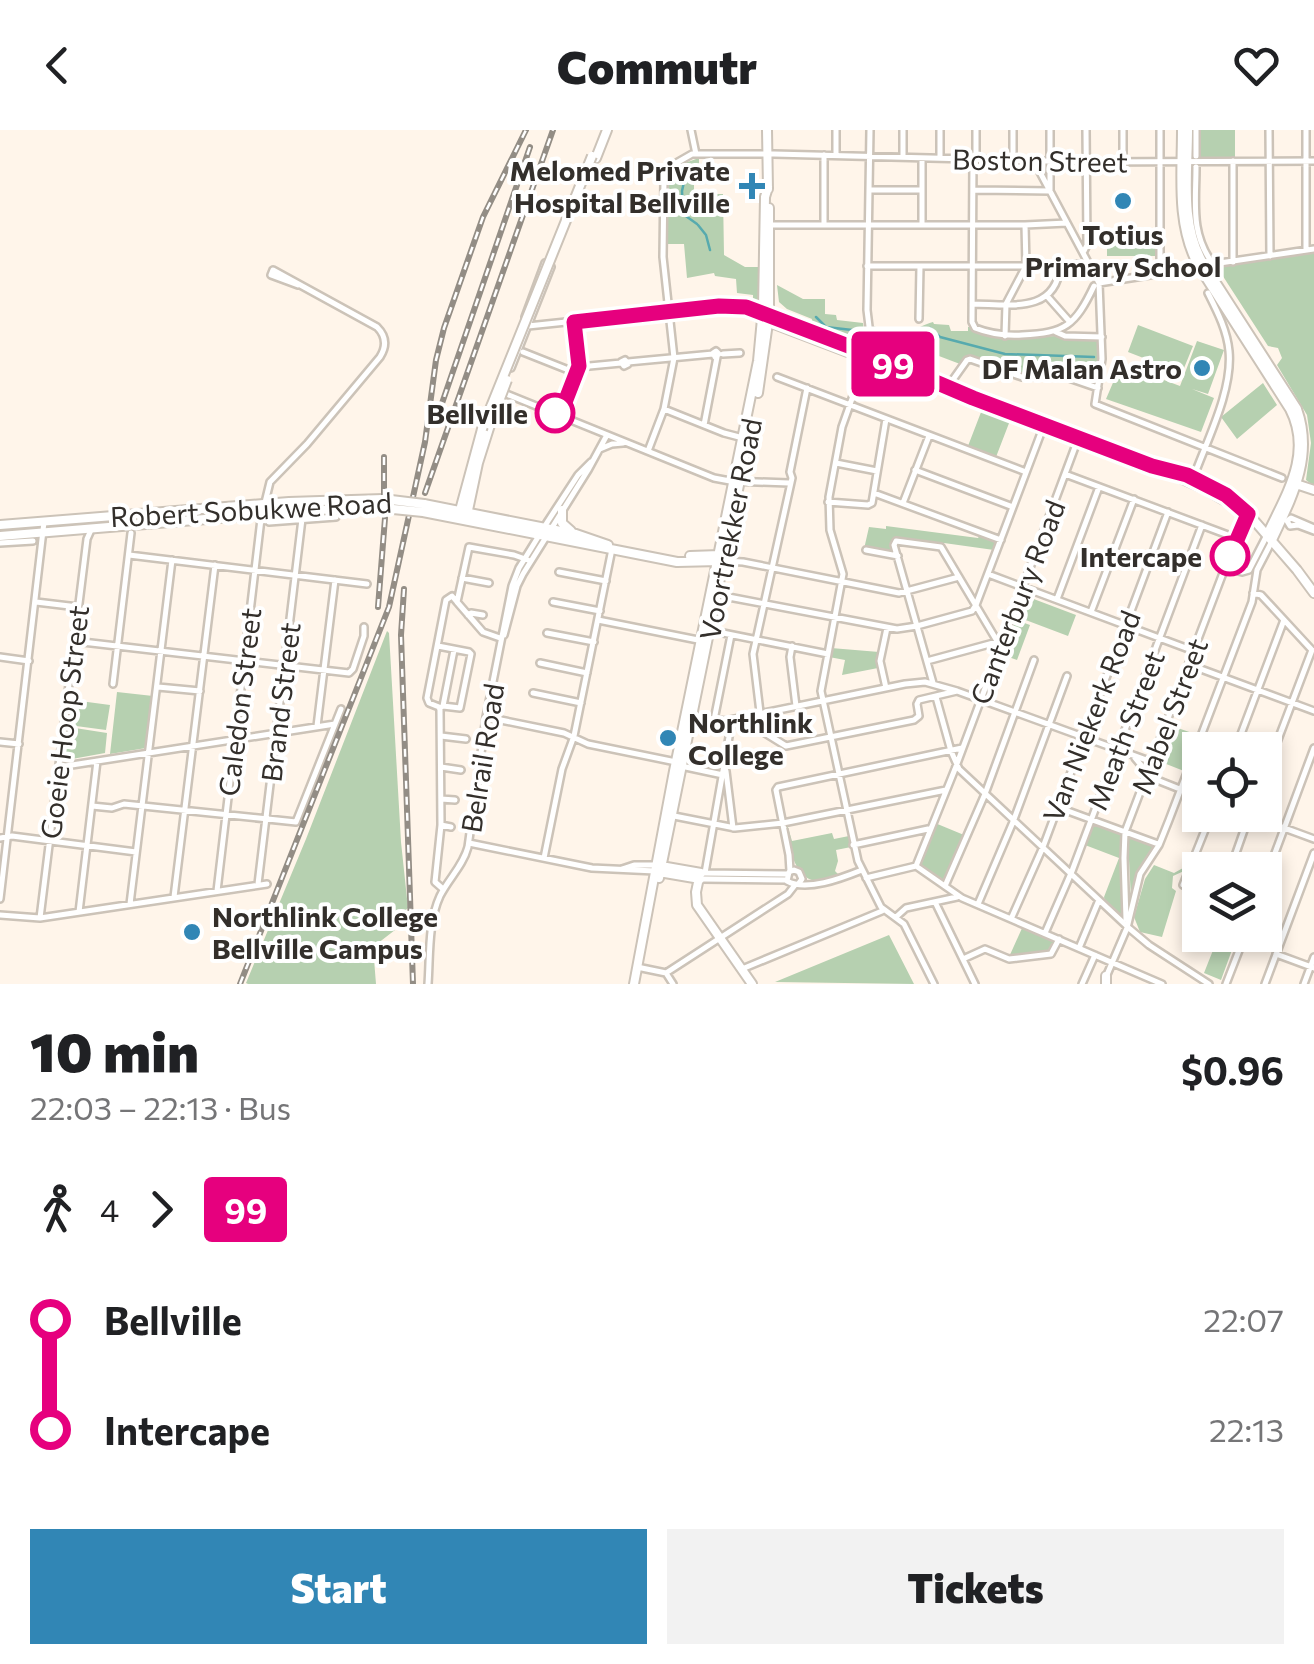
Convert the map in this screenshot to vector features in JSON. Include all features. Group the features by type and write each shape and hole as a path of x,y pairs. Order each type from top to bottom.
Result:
{"main road":[{"path":"464,511 486,436 605,130"},
{"name":"Voortrekker Road","path":"766,130 766,289"},
{"path":"1185,130 1191,162 1183,221 1192,254 1297,426 1296,483 1269,537"},
{"name":"Voortrekker Road","path":"634,984 762,373 766,318 764,211 768,188"},
{"path":"766,318 1192,480 1248,514 1314,590"},
{"name":"Voortrekker Road","path":"737,482 766,318"},
{"path":"1296,483 1314,490"},
{"name":"Robert Sobukwe Road","path":"0,536 44,527 346,499 464,511 672,560 721,558"},
{"name":"Robert Sobukwe Road","path":"0,525 93,528 383,503"},
{"path":"562,510 564,526 576,534"},
{"name":"Robert Sobukwe Road","path":"545,531 576,534 614,548"},
{"name":"Voortrekker Road","path":"706,630 717,594 721,558"},
{"name":"Voortrekker Road","path":"668,815 672,782 679,764"},
{"path":"658,869 702,876"},
{"path":"702,876 696,903 752,984"},
{"path":"702,876 700,900 706,917"}],"street":[{"path":"648,451 664,409 674,358 662,250 664,179 671,166 696,154 691,130"},
{"path":"836,130 836,156"},
{"path":"870,130 868,356 841,430 828,502 842,582 821,689 853,845 862,870 884,910 899,919 934,984"},
{"path":"903,130 903,157"},
{"path":"940,130 940,158"},
{"path":"976,130 972,322 978,330 1005,336 1056,332 1064,336 1102,337"},
{"path":"1013,130 1013,160"},
{"path":"1050,130 1050,191"},
{"path":"1082,252 1087,246 1086,130"},
{"path":"1123,130 1123,162"},
{"path":"1160,130 1160,274"},
{"path":"1196,130 1191,162 1198,237 1214,264 1307,250 1306,130"},
{"path":"1269,130 1270,256"},
{"name":"Boston Street","path":"696,154 1086,162 1314,161"},
{"path":"824,155 824,225"},
{"path":"922,158 922,225"},
{"path":"1034,161 1097,285 1102,337 1101,372 1094,402 1282,478"},
{"path":"1233,162 1233,262"},
{"path":"870,190 922,190"},
{"path":"973,190 1050,191"},
{"path":"769,224 1067,223"},
{"path":"1005,336 1006,304 1026,266 1025,225"},
{"path":"525,326 525,312 545,264 552,267 499,390 714,478 737,482 790,481"},
{"path":"868,266 1089,264"},
{"path":"919,318 920,266"},
{"path":"972,304 1030,304 1047,296 1057,284 1060,266"},
{"path":"1056,332 1082,309 1097,285 1194,268"},
{"name":"Caledon Street","path":"216,891 262,514 270,482 307,444 385,347 384,336 377,327 272,273"},
{"path":"1192,480 1226,389 1230,357 1226,332 1208,292"},
{"path":"1047,296 1070,322"},
{"path":"525,326 732,306 746,307 766,318"},
{"path":"560,415 577,370 574,322"},
{"path":"524,352 577,370 740,353"},
{"path":"704,425 718,355"},
{"path":"947,388 969,358 1022,378 1062,376 1098,388"},
{"path":"778,376 1026,472"},
{"path":"807,388 753,656 762,730 782,745 831,737 914,720 919,716 919,700 956,691 1152,762"},
{"path":"664,409 743,438"},
{"path":"828,502 873,502 886,419"},
{"path":"717,594 887,628 917,626 972,611 1044,425"},
{"name":"Belrail Road","path":"545,531 607,435"},
{"path":"903,503 928,436"},
{"name":"Canterbury Road","path":"916,866 1078,438"},
{"path":"598,451 626,443"},
{"name":"Belrail Road","path":"428,984 433,918 444,890 464,861 469,843 486,717 517,586 578,475 591,462"},
{"path":"835,462 877,470"},
{"path":"915,470 1013,507"},
{"path":"1065,474 1236,538"},
{"path":"1057,600 1099,486"},
{"path":"874,493 1001,540"},
{"path":"1091,612 1134,499"},
{"name":"Van Niekerk Road","path":"1011,919 1058,807 1168,512"},
{"path":"1228,563 1248,514"},
{"path":"269,522 336,517"},
{"name":"Brand Street","path":"258,884 302,519"},
{"name":"Meath Street","path":"1045,933 1071,874 1202,525"},
{"path":"0,899 4,838 44,527"},
{"name":"Goeie Hoop Street","path":"40,918 86,538 93,528"},
{"path":"113,684 131,533"},
{"path":"11,542 20,534"},
{"path":"1105,981 1127,926 1140,874 1159,845 1224,677 1269,537"},
{"name":"Mabel Street","path":"1127,926 1125,832 1224,572 1249,570 1269,537"},
{"path":"926,662 999,644 941,547 896,540 894,544 898,556 926,662 932,683 941,693 956,766 1149,945 1209,984"},
{"path":"0,543 33,541"},
{"path":"457,602 469,547 528,560"},
{"path":"544,858 614,548"},
{"path":"866,550 898,556"},
{"path":"128,555 367,584"},
{"path":"721,558 896,592 959,576"},
{"path":"130,904 172,560"},
{"path":"174,897 215,565"},
{"path":"559,572 606,581"},
{"path":"988,574 1194,651"},
{"path":"462,578 489,583"},
{"path":"317,727 335,580"},
{"path":"1253,593 1261,595 1313,651 1281,732"},
{"path":"437,646 471,654 462,705 458,708 430,704 427,699 437,646 446,600 451,596 482,632 502,640"},
{"path":"36,602 78,607"},
{"path":"553,602 600,612"},
{"path":"468,615 482,615"},
{"path":"598,620 704,641"},
{"path":"1242,732 1284,620"},
{"path":"74,640 345,673 351,671 364,627"},
{"path":"886,688 880,661 887,628"},
{"path":"706,630 828,654"},
{"path":"547,633 594,642"},
{"path":"714,720 731,634"},
{"path":"792,646 796,706"},
{"path":"444,890 435,882 441,799 441,706 454,649"},
{"path":"0,657 29,661"},
{"path":"947,900 948,888 1034,660"},
{"path":"540,663 587,673"},
{"path":"1189,664 1314,710"},
{"path":"978,904 1067,676"},
{"path":"689,715 732,720 918,682 932,683"},
{"path":"156,686 200,692"},
{"path":"533,694 581,703"},
{"path":"92,806 112,808 124,804 296,822 341,708"},
{"path":"486,717 564,732 588,744 723,772"},
{"path":"732,720 702,876 793,878 814,884 862,870"},
{"path":"59,767 335,724"},
{"path":"440,736 466,739"},
{"path":"0,742 19,744"},
{"path":"637,967 666,973 785,895 793,878 778,788 962,748"},
{"path":"1275,852 1314,748"},
{"path":"1132,756 1153,779 1181,790"},
{"path":"79,912 97,761"},
{"path":"441,767 461,770"},
{"path":"723,772 732,828"},
{"path":"668,815 732,828 783,823 946,790"},
{"path":"441,799 455,800"},
{"path":"1058,807 1159,845"},
{"path":"440,825 451,827"},
{"path":"1284,828 1314,840"},
{"path":"853,845 928,833"},
{"path":"4,838 136,852"},
{"path":"469,843 592,868 622,869 634,865 658,869"},
{"path":"1265,984 1314,852"},
{"path":"866,878 916,866 960,896 1162,984"},
{"path":"0,915 40,918 267,884"},
{"path":"899,919 900,911 907,908 960,896"},
{"path":"1079,948 1099,900"},
{"path":"935,902 975,984"},
{"path":"742,968 884,910"},
{"path":"963,959 984,949 1008,959 1051,954 1059,939"},
{"path":"1226,984 1238,952"},
{"path":"1276,954 1312,967"},
{"path":"1082,984 1095,955"},
{"path":"1304,984 1314,958"},
{"path":"666,973 673,984"}],"green space":[{"path":"1199,130 1235,130 1235,159 1200,159"},
{"path":"699,158 699,179 694,180 694,190 700,191 700,204 714,204 716,194 723,194 724,255 745,267 760,267 761,301 753,301 753,295 737,293 736,279 714,273 687,278 684,244 666,244 669,176 676,166"},
{"path":"1107,232 1155,233 1155,256 1107,256"},
{"path":"1314,251 1314,486 1306,480 1311,443 1307,415 1277,365 1282,358 1278,348 1268,346 1217,267"},
{"path":"777,285 803,299 825,299 825,314 836,315 837,320 863,323 865,338 859,347 821,332 811,324 812,319 787,309 779,302"},
{"path":"933,322 949,325 951,331 968,331 971,327 1000,338 1097,339 1097,381 1093,384 1067,375 1035,377 971,357 960,364 931,353 923,372 874,350 872,326 905,332"},
{"path":"1138,325 1193,346 1182,373 1128,352"},
{"path":"1197,341 1224,350 1208,394 1192,389 1214,398 1201,432 1106,399 1121,364 1180,386"},
{"path":"1263,383 1277,405 1237,439 1221,417"},
{"path":"983,407 1011,418 996,457 968,446"},
{"path":"869,527 978,538 980,535 997,542 994,550 899,538 894,540 895,554 864,549"},
{"path":"1031,598 1076,615 1068,636 1023,619"},
{"path":"1013,619 1030,625 1017,660 1000,654"},
{"path":"387,631 408,908 394,920 395,930 373,947 376,984 248,984 246,983"},
{"path":"831,648 879,652 878,668 842,675 845,660 829,657"},
{"path":"117,692 153,696 146,748 110,754"},
{"path":"80,701 110,705 106,730 75,728 107,733 105,753 65,761 69,710 78,711"},
{"path":"1169,725 1189,732 1182,732 1182,770 1156,760"},
{"path":"935,823 964,835 944,880 920,862"},
{"path":"1093,823 1122,835 1122,915 1111,909 1104,897 1119,858 1085,845"},
{"path":"787,824 792,841 832,833 834,839 849,836 851,847 836,850 835,871 841,877 816,881 802,873 790,849"},
{"path":"1131,837 1156,846 1144,863 1131,899 1128,840"},
{"path":"1154,865 1174,873 1182,869 1173,876 1172,888 1176,891 1162,937 1140,932 1134,917 1145,879"},
{"path":"1023,926 1053,939 1050,952 1009,957"},
{"path":"889,935 914,984 775,982"},
{"path":"1212,952 1231,952 1221,980 1204,973"}],"waterway":[{"path":"683,166 683,214 697,224"},
{"path":"698,225 710,250"},
{"path":"816,317 826,327 861,331"},
{"path":"877,334 906,342 930,328 940,337 1005,354 1094,357"}],"railway":[{"path":"240,984 389,607 425,442 444,328 483,217 526,130"},
{"path":"425,493 553,130"},
{"path":"439,412 530,147"},
{"path":"384,457 384,503"},
{"path":"378,607 385,518"},
{"path":"404,589 401,635 413,984"}],"bus line":[{"name":"99","path":"555,413 560,415 579,366 574,322 719,306 746,307 947,388 1198,480 1226,495 1248,514 1230,556"}],"place":[{"name":"Melomed Private Hospital Bellville","path":"752,186"},
{"name":"Totius Primary School","path":"1123,201"},
{"name":"DF Malan Astro","path":"1202,368"},
{"name":"Bellville","path":"555,413"},
{"name":"Intercape","path":"1230,556"},
{"name":"Northlink College","path":"668,738"},
{"name":"Northlink College Bellville Campus","path":"192,932"}]}
